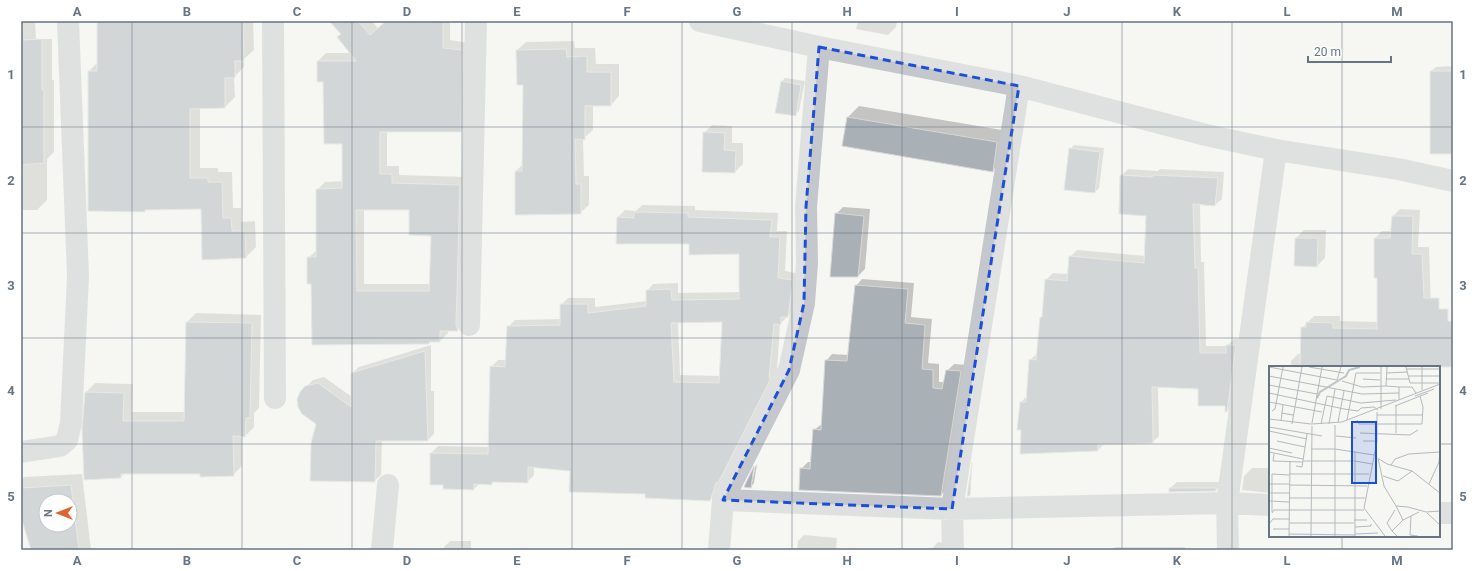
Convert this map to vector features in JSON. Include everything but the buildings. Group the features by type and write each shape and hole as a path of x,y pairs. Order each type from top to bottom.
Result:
{"street":[{"path":"21,452 60,446 68,440 71,423 78,276 68,21"},
{"path":"273,21 275,398"},
{"path":"469,325 476,21"},
{"path":"700,21 819,47 1019,86 1206,135 1276,150 1398,169 1453,181"},
{"path":"719,550 723,500 789,370 804,303 807,263 806,207 819,47"},
{"path":"953,550 952,509 1019,86"},
{"path":"1228,550 1227,503 1276,150"},
{"path":"382,550 388,485"},
{"path":"723,500 952,509 1227,503 1269,505"},
{"path":"1440,513 1453,513"}],"highlighted area":[{"path":"819,47 1019,86 952,509 723,500 789,370 804,303 806,207"}]}
